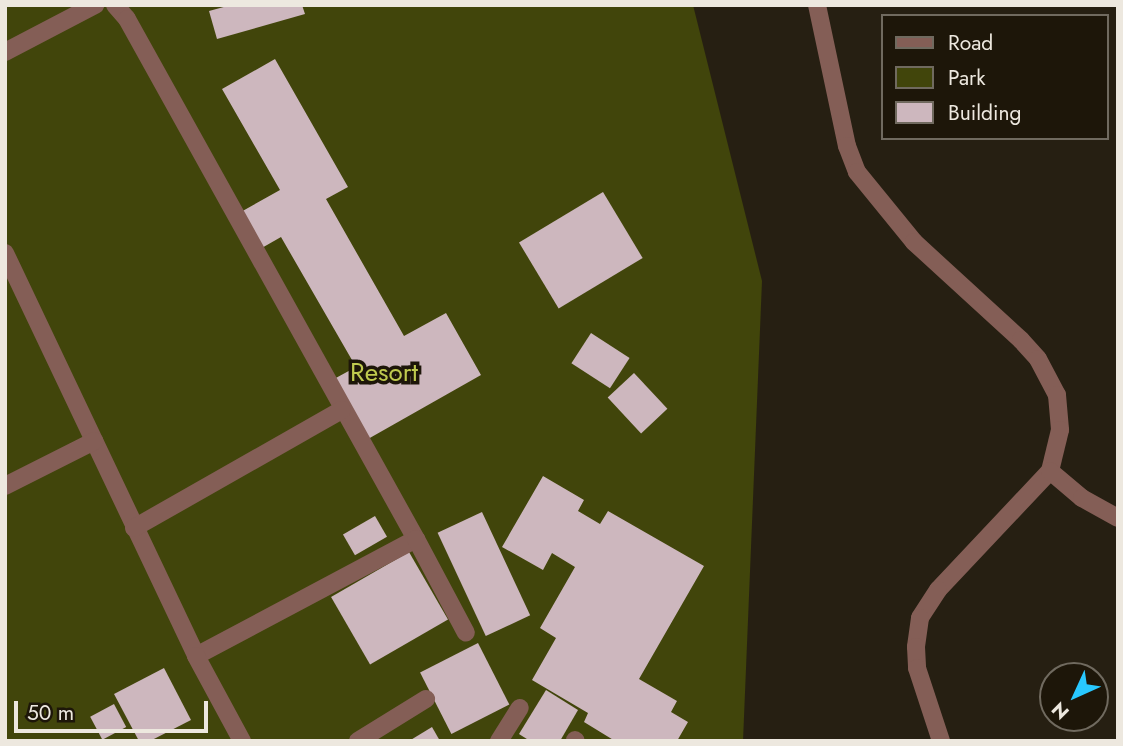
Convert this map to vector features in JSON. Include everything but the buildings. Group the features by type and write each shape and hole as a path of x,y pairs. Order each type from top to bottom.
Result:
{"street":[{"path":"5,52 95,5"},
{"path":"115,5 127,19 466,633"},
{"path":"817,5 847,146 856,172 914,242 1021,340 1049,376 1057,395 1058,446 1050,471 945,582 920,618 916,647 917,668 941,741"},
{"path":"5,253 196,656 242,741"},
{"path":"134,528 342,410"},
{"path":"5,486 94,441"},
{"path":"1050,471 1082,498 1118,518"},
{"path":"196,656 416,539"},
{"path":"358,741 426,699"},
{"path":"499,741 520,708"}],"green space":[{"name":"Resort","path":"5,5 693,5 762,281 743,741 5,741"}]}
